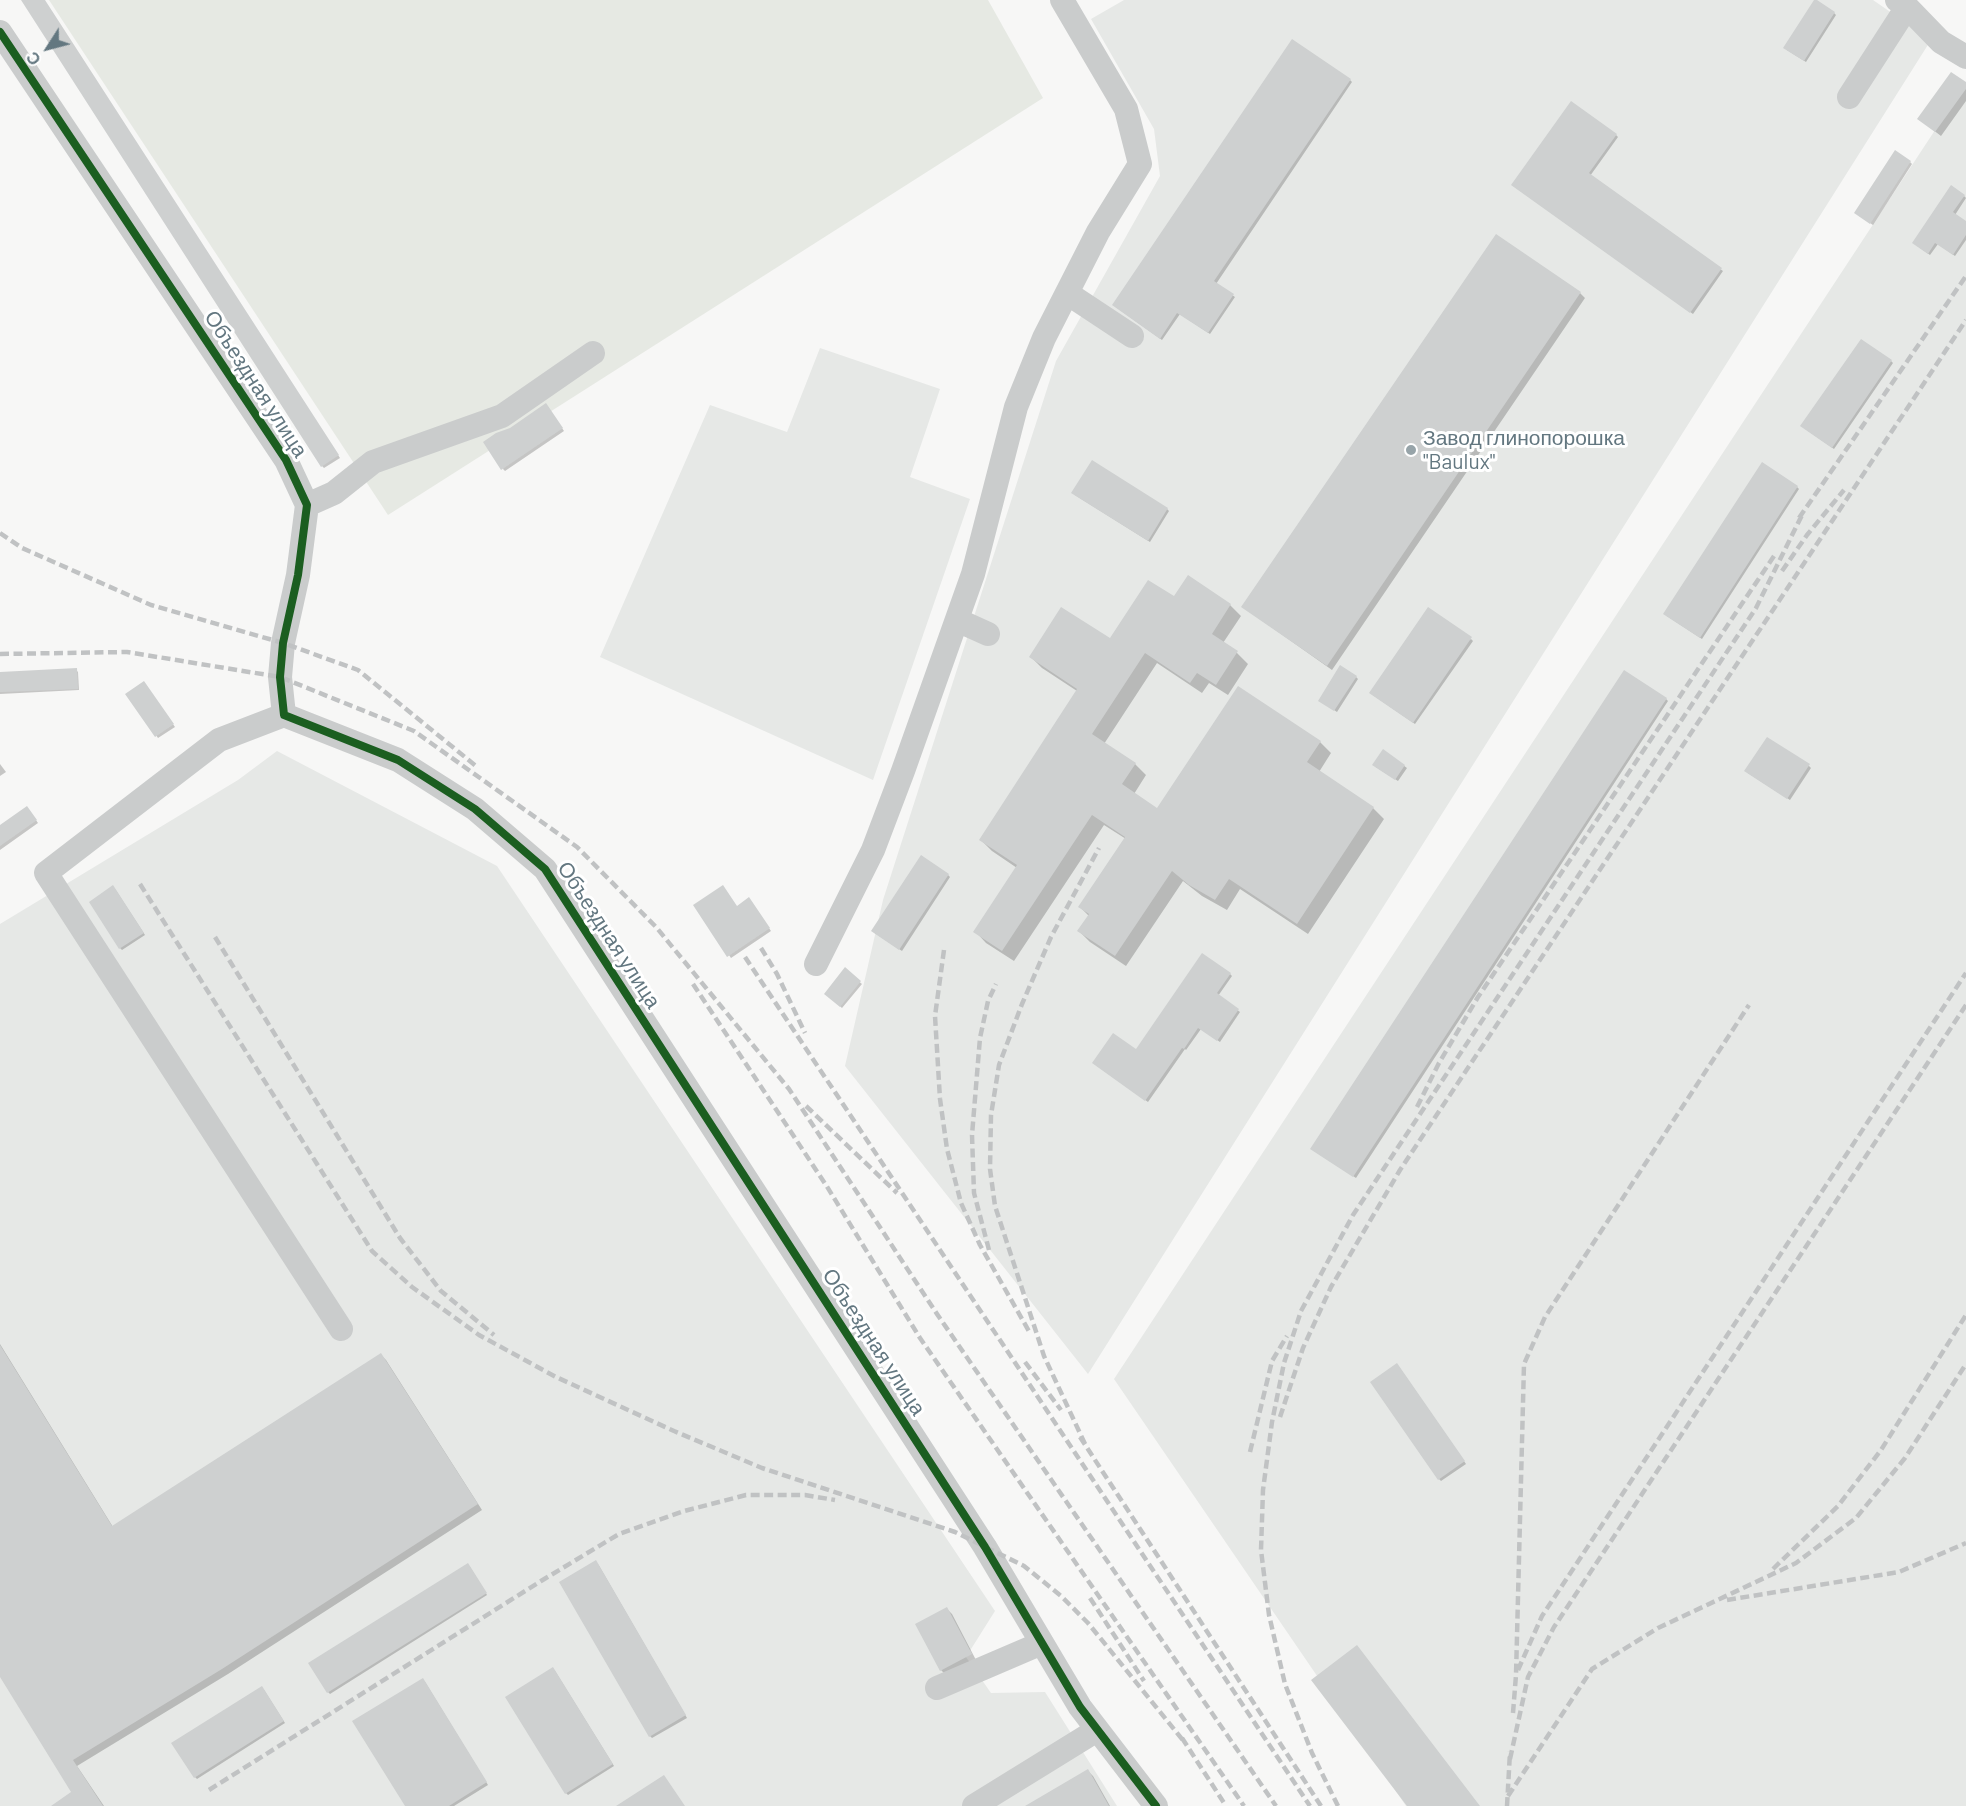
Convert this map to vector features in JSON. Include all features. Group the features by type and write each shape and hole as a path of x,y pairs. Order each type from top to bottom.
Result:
{"street":[{"path":"816,964 873,850 957,620 973,574 1016,407 1044,338 1067,292 1098,232 1140,164 1126,109 1062,0"},
{"path":"1849,97 1902,3 1941,42 1966,57"},
{"name":"Объездная улица","path":"0,32 286,460 307,505"},
{"path":"1067,292 1132,336"},
{"path":"341,1329 46,873 219,740 284,715 280,677 283,643 298,575 307,505 334,493 373,462 502,416 593,353"},
{"path":"957,620 988,634"},
{"name":"Объездная улица","path":"284,715 398,759 475,809 545,868 985,1547 1080,1707 1156,1806"},
{"path":"937,1688 1042,1643"},
{"path":"974,1806 1097,1730"}],"shaded area":[{"path":"49,0 988,0 1043,98 388,515"},
{"path":"1124,0 1873,0 1931,40 1088,1374 845,1066 883,900 1056,361 1160,176 1154,129 1091,19"},
{"path":"1966,83 1966,1806 1406,1806 1114,1379"},
{"path":"820,348 940,389 910,477 970,499 873,780 600,657 710,405 787,432"},
{"path":"277,751 497,866 995,1611 966,1657 991,1693 1045,1692 1117,1806 0,1806 0,924 238,780"}],"building":[{"path":"21,0 45,0 339,455 321,467"},
{"path":"1814,0 1835,12 1804,61 1783,48"},
{"path":"1292,39 1351,79 1214,281 1234,294 1208,333 1177,313 1160,339 1112,305"},
{"path":"1951,72 1966,82 1966,89 1935,132 1917,119"},
{"path":"1571,101 1617,134 1589,173 1722,268 1690,313 1511,185"},
{"path":"1895,150 1911,161 1870,224 1854,213"},
{"path":"1951,185 1965,195 1953,212 1966,221 1966,235 1953,255 1935,243 1928,254 1912,243"},
{"name":"Завод глинопорошка \"Baulux\"","path":"1496,234 1581,292 1327,666 1241,607"},
{"path":"1861,339 1892,360 1832,448 1800,426"},
{"path":"546,403 563,428 501,470 483,442 496,433 510,428"},
{"path":"1092,460 1168,508 1148,541 1071,493"},
{"path":"1762,462 1798,486 1700,638 1663,614"},
{"path":"1188,575 1231,604 1212,634 1238,651 1216,685 1197,673 1190,683 1145,653 1092,734 1136,763 1122,784 1157,808 1238,686 1321,741 1307,762 1374,807 1297,924 1229,879 1215,900 1189,885 1172,871 1115,956 1077,931 1089,914 1078,907 1125,837 1092,815 1002,951 973,932 1017,865 979,840 1077,689 1029,657 1061,607 1110,638 1148,580 1174,596"},
{"path":"1428,607 1472,637 1413,723 1369,693"},
{"path":"1340,665 1357,676 1334,711 1318,701"},
{"path":"77,668 78,689 0,692 0,672"},
{"path":"1624,670 1667,698 1353,1177 1310,1149"},
{"path":"144,681 174,724 155,737 125,694"},
{"path":"1767,737 1810,764 1787,799 1744,771"},
{"path":"1383,749 1405,765 1395,780 1372,765"},
{"path":"27,806 37,820 0,846 0,825"},
{"path":"921,855 949,874 899,950 871,931"},
{"path":"113,885 144,933 119,949 89,902"},
{"path":"723,885 737,906 749,897 770,928 727,957 693,905"},
{"path":"1202,953 1231,973 1217,993 1239,1009 1217,1041 1198,1028 1145,1101 1092,1063 1113,1033 1136,1049"},
{"path":"845,967 861,981 840,1007 824,994"},
{"path":"0,1345 112,1526 381,1353 478,1504 222,1669 73,1760 103,1806 51,1806 71,1792 0,1677"},
{"path":"1397,1363 1465,1461 1438,1480 1370,1382"},
{"path":"596,1560 686,1715 649,1737 559,1582"},
{"path":"468,1563 487,1593 327,1693 308,1663"},
{"path":"947,1607 972,1654 940,1671 915,1624"},
{"path":"1357,1645 1480,1806 1407,1806 1311,1680"},
{"path":"553,1667 613,1764 565,1794 505,1697"},
{"path":"423,1678 487,1782 449,1806 405,1806 352,1721"},
{"path":"262,1686 284,1721 194,1778 171,1743"},
{"path":"1088,1769 1109,1806 1025,1806"},
{"path":"664,1775 685,1806 616,1806"}],"railway":[{"path":"1799,518 1966,276"},
{"path":"1280,1417 1303,1348 1331,1287 1400,1170 1966,320"},
{"path":"1782,571 1807,535 1844,490"},
{"path":"1338,1806 1312,1753 1285,1684 1269,1615 1261,1550 1263,1490 1272,1422 1284,1363 1301,1311 1353,1215 1756,608 1803,513"},
{"path":"0,533 22,548 151,605 283,643 358,670 476,766"},
{"path":"1417,1107 1439,1063 1478,997 1774,556"},
{"path":"0,654 127,652 280,677 414,731 577,847 656,927 789,1089 937,1314 1276,1806"},
{"path":"1085,1444 1044,1356 995,1206 990,1169 991,1115 999,1065 1022,1004 1051,937 1099,848"},
{"path":"140,884 372,1251 412,1287 479,1335 556,1377 674,1431 762,1468 955,1532 1024,1566 1061,1596 1088,1623 1186,1744"},
{"path":"215,937 400,1238 441,1291 494,1335"},
{"path":"761,948 777,974 805,1033"},
{"path":"944,950 935,1016 940,1099 947,1149 961,1203 980,1245 1030,1333"},
{"path":"745,957 1310,1806"},
{"path":"1518,1670 1542,1616 1966,973"},
{"path":"693,984 826,1185 920,1338 1244,1806"},
{"path":"989,1250 974,1193 972,1135 980,1038 988,1001 996,984"},
{"path":"1513,1713 1516,1675 1524,1364 1545,1317 1749,1005"},
{"path":"1510,1759 1528,1677 1554,1627 1966,1005"},
{"path":"806,1106 897,1193"},
{"path":"1773,1569 1838,1506 1881,1450 1966,1315"},
{"path":"1250,1452 1272,1361 1287,1336"},
{"path":"1025,1362 1061,1410"},
{"path":"1508,1796 1592,1669 1658,1628 1796,1563 1856,1518 1905,1458 1966,1364"},
{"path":"1080,1437 1321,1806"},
{"path":"209,1790 619,1534 684,1511 746,1495 805,1495 835,1500"},
{"path":"1727,1600 1899,1572 1966,1543"},
{"path":"1090,1598 1144,1681"},
{"path":"1182,1738 1226,1806"},
{"path":"1507,1806 1510,1752"}],"cycle path":[{"path":"0,32 286,460 307,505 298,575 283,643 280,677 284,715 398,760 475,809 545,869 985,1547 1080,1707 1156,1806"}],"place":[{"name":"Завод глинопорошка \"Baulux\"","path":"1411,450"}]}
